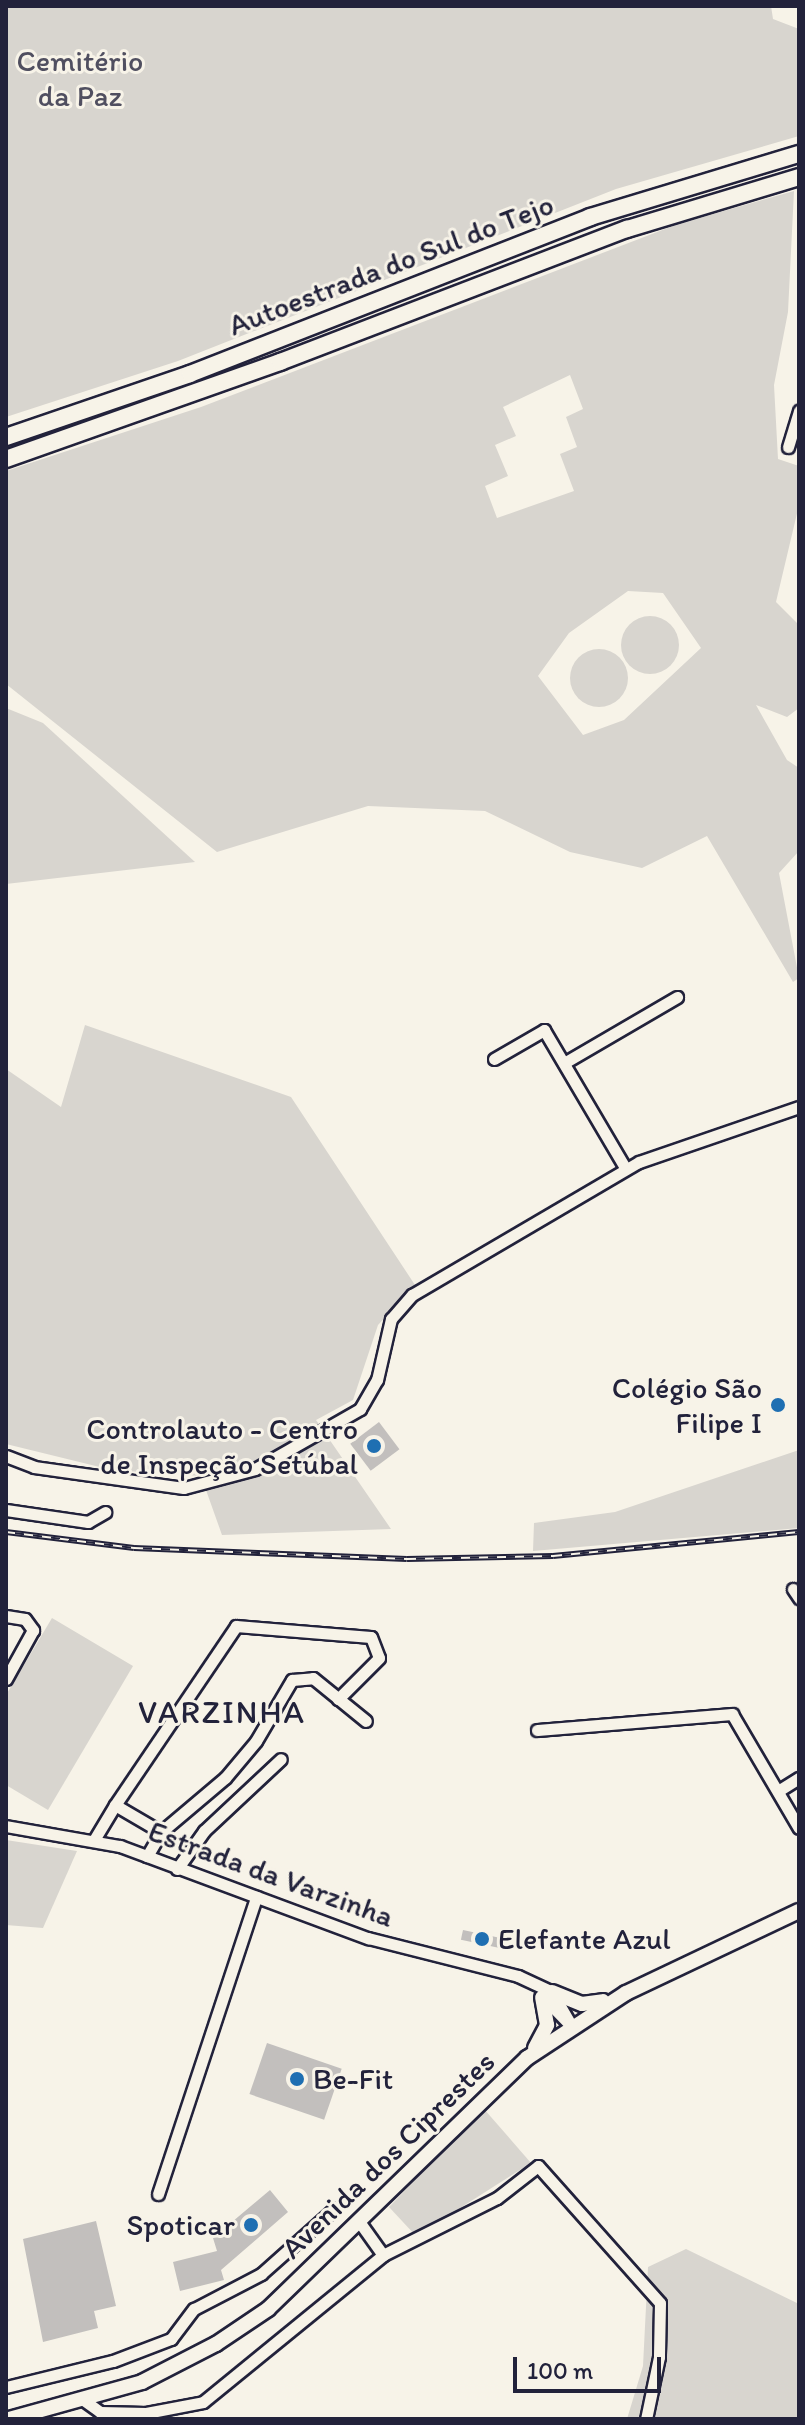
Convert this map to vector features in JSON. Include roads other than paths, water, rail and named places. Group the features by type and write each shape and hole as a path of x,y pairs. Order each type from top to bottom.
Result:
{"highway":[{"name":"Autoestrada do Sul do Tejo","path":"6,437 190,374 590,217 799,154"},
{"name":"Autoestrada do Sul do Tejo","path":"6,459 253,372 627,229 799,177"}],"main road":[{"name":"Avenida dos Ciprestes","path":"9,2419 85,2401 142,2382 216,2344 268,2309 527,2058 626,1993 799,1911"},
{"path":"527,2058 547,2025 547,1994 588,2005 626,1993"}],"street":[{"path":"788,447 799,411"},
{"path":"564,1063 677,997"},
{"path":"494,1059 544,1030 626,1169"},
{"path":"6,1456 34,1467 184,1488 255,1469 360,1409 377,1380 391,1319 412,1295 626,1169 799,1107"},
{"path":"6,1510 88,1522 105,1512"},
{"path":"6,1616 29,1621 33,1630 6,1679"},
{"path":"94,1840 236,1626 371,1637 378,1660 338,1699"},
{"path":"147,1856 161,1832 225,1778 292,1680 313,1678 366,1721"},
{"path":"537,1730 732,1714 799,1828"},
{"path":"177,1869 204,1831 281,1759"},
{"path":"778,1791 799,1778"},
{"path":"115,1805 161,1832"},
{"name":"Estrada da Varzinha","path":"6,1826 94,1840 147,1856 368,1938 518,1976 547,1994"},
{"path":"158,2194 256,1897"},
{"path":"547,1994 572,2026"},
{"path":"85,2401 100,2412 146,2413 203,2402 383,2255 497,2198 531,2169 547,2171 660,2303 659,2357 646,2419"},
{"path":"6,2387 113,2361 171,2339 194,2309 261,2274 334,2209"},
{"path":"358,2220 383,2255"}],"railway":[{"path":"6,1532 134,1548 407,1559 553,1556 799,1532"}],"place":[{"name":"Colégio São Filipe I","path":"778,1405"},
{"name":"Controlauto - Centro de Inspeção Setúbal","path":"374,1446"},
{"name":"Elefante Azul","path":"482,1939"},
{"name":"Be-Fit","path":"297,2079"},
{"name":"Spoticar","path":"251,2225"}],"district":[{"name":"VARZINHA","path":"222,1712"}],"park label":[{"name":"Cemitério da Paz","path":"80,78"}]}
